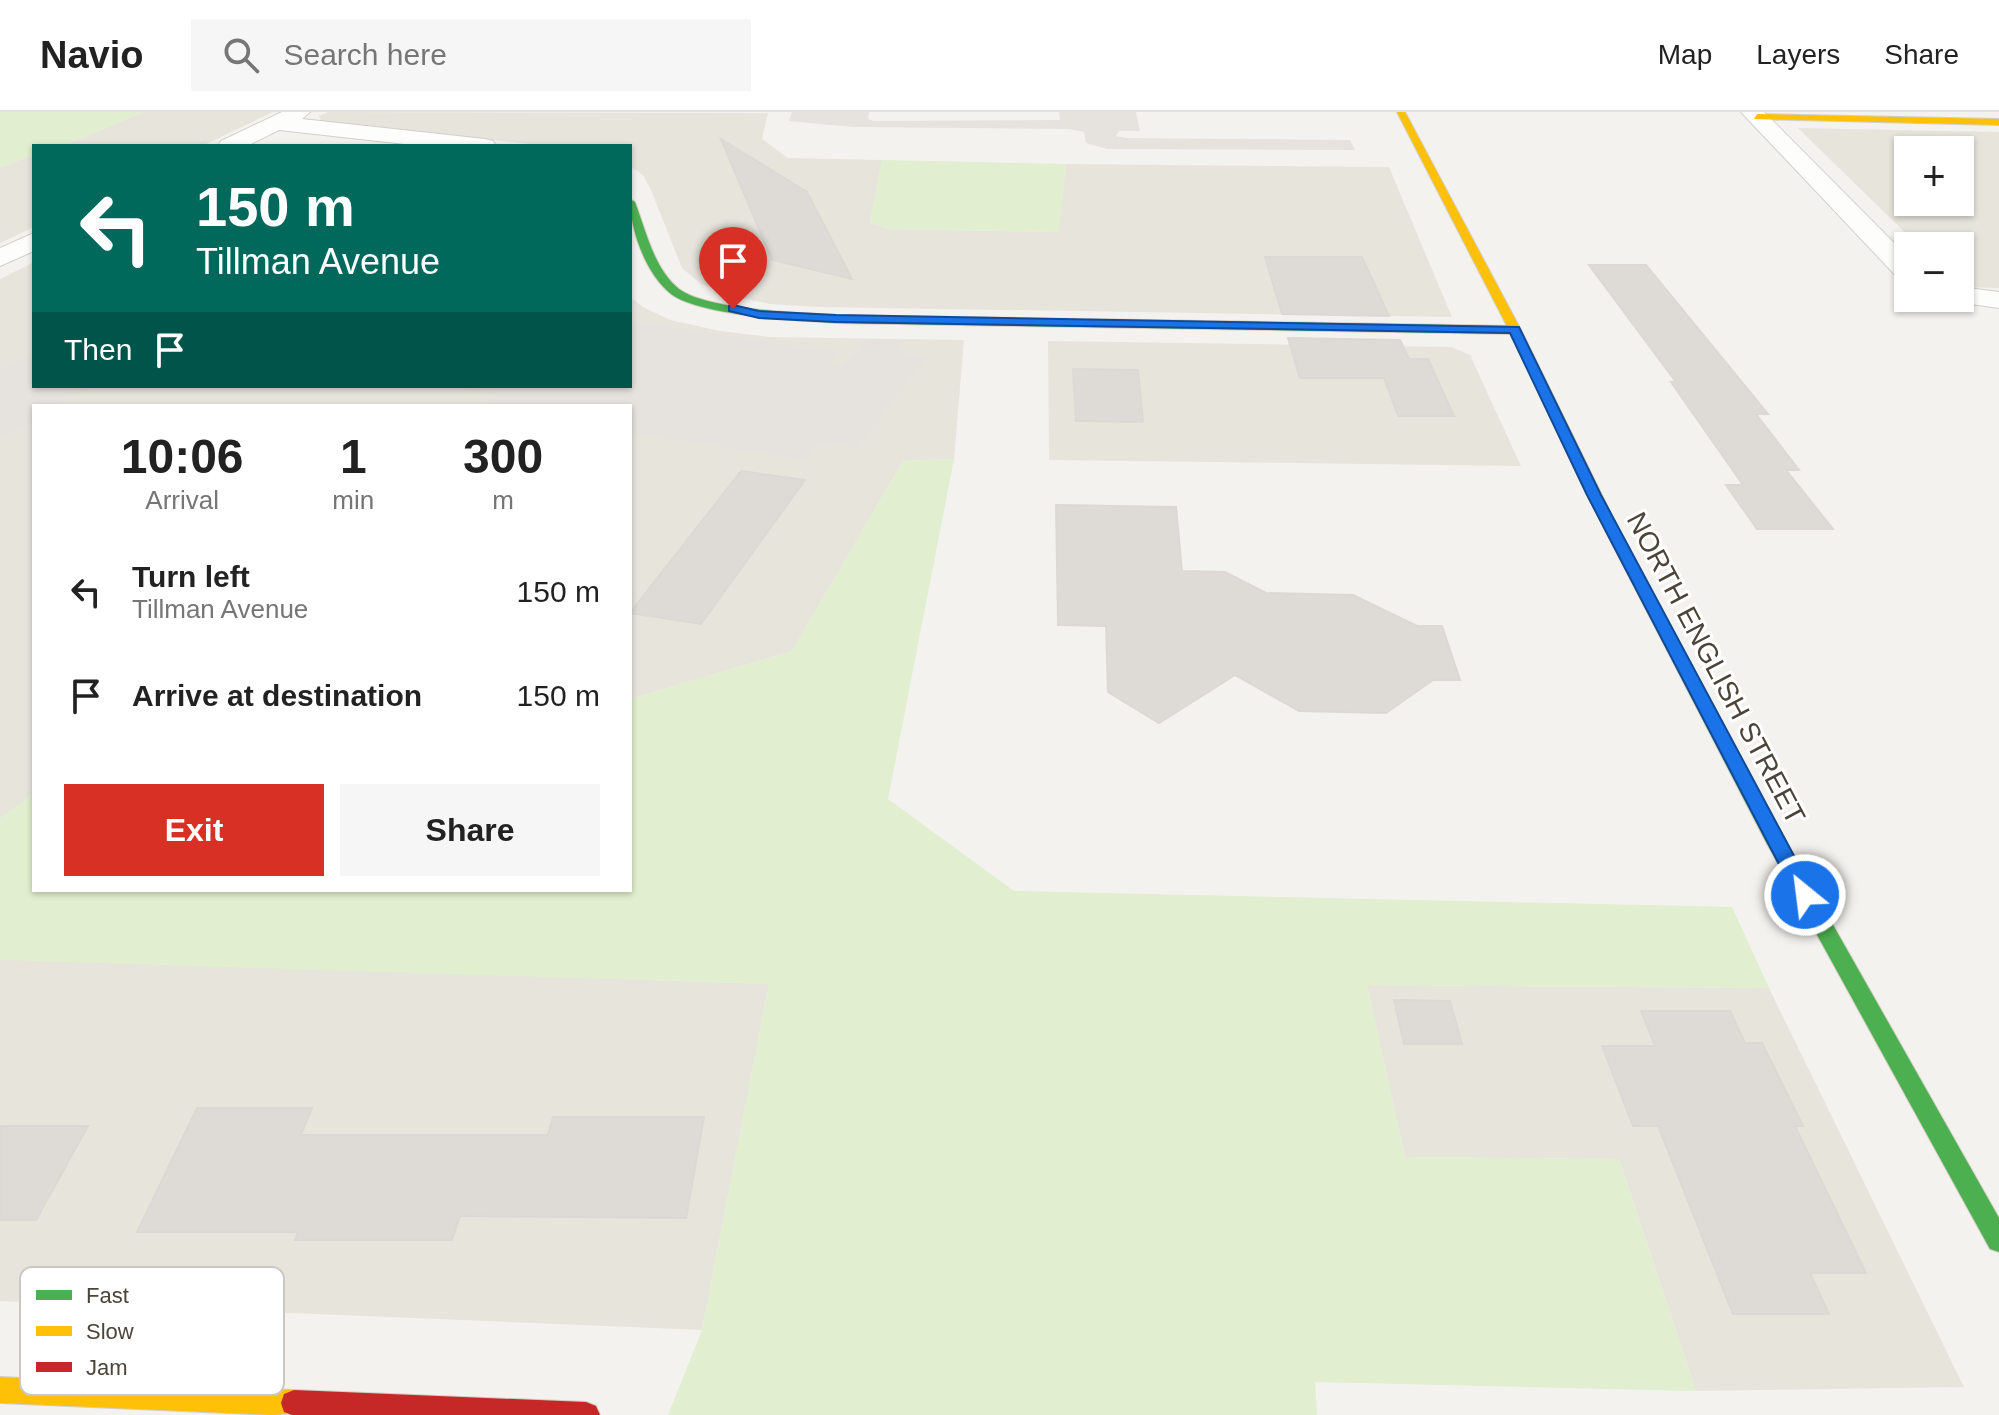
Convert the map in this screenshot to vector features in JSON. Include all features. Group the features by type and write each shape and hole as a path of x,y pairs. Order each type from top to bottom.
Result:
{"street":[{"path":"233,144 299,112"},
{"name":"NORTH ENGLISH STREET","path":"1401,112 1515,330 1594,495 1768,828 1999,1241"},
{"path":"1754,114 1999,122"},
{"path":"1754,114 1894,258"},
{"path":"276,123 467,144"},
{"path":"632,207 653,264 676,292 707,303 759,314 836,319 1515,330"},
{"path":"0,258 32,242"},
{"path":"1974,297 1999,300"},
{"path":"0,1390 20,1391"},
{"path":"117,1395 586,1415"}],"shaded area":[{"path":"143,112 273,112 206,144 67,144"},
{"path":"328,112 768,113 762,139 788,158 882,160 870,223 890,229 1058,232 1066,164 1389,167 1452,317 770,304 732,296 701,284 682,268 651,190 643,175 632,167 632,144 529,144 321,121 319,116"},
{"path":"792,112 869,112 868,119 874,121 1060,120 1059,112 1136,112 1140,131 1119,131 1116,136 1350,140 1355,150 1107,149 1086,143 1084,132 1069,129 853,127 789,121"},
{"path":"1798,128 1999,132 1999,288 1974,287 1974,232 1905,232"},
{"path":"32,156 32,228 0,243 0,167"},
{"path":"32,263 32,388 632,388 632,299 670,320 720,331 770,337 964,340 954,459 903,461 792,651 632,698 632,404 32,404 32,795 0,819 0,279"},
{"path":"636,322 840,352 829,364 841,367 866,339 903,340 895,352 927,357 857,448 821,443 806,460 632,433 632,404 482,404 494,394 462,389 632,388 632,325"},
{"path":"1048,341 1451,347 1470,355 1521,466 1049,460"},
{"path":"32,353 32,388 87,388 59,404 32,404 32,420 8,435 0,433 0,371"},
{"path":"0,960 769,984 702,1330 284,1313 284,1267 20,1267 20,1302 0,1301"},
{"path":"1367,985 1769,988 1964,1387 1696,1391 1619,1159 1405,1157"}],"green space":[{"path":"0,112 143,112 67,144 32,144 32,156 0,167"},
{"path":"882,160 1066,164 1059,232 890,229 870,223"},
{"path":"954,459 888,799 1014,891 1732,907 1769,988 1367,985 1405,1157 1619,1159 1696,1391 1315,1382 1317,1415 668,1415 702,1330 769,984 0,960 0,819 32,795 32,892 632,892 632,698 792,651 903,461"}],"building":[{"path":"721,139 807,192 852,279 772,260"},
{"path":"1265,257 1362,257 1389,316 1282,314"},
{"path":"1589,265 1646,265 1768,414 1756,414 1799,470 1786,470 1833,529 1757,529 1726,485 1743,485 1671,382 1676,382"},
{"path":"1288,338 1400,340 1409,359 1428,359 1454,416 1398,416 1384,378 1300,378"},
{"path":"1073,369 1138,370 1143,422 1076,421"},
{"path":"741,471 805,480 701,624 632,613"},
{"path":"1056,505 1176,507 1182,571 1225,572 1266,593 1353,595 1417,626 1442,626 1460,680 1433,680 1386,713 1299,711 1235,675 1159,723 1108,692 1106,626 1058,625"},
{"path":"1394,1000 1450,1001 1462,1044 1404,1044"},
{"path":"1641,1011 1730,1011 1745,1043 1762,1043 1803,1126 1795,1126 1866,1273 1810,1273 1829,1314 1733,1314 1658,1126 1633,1126 1602,1046 1655,1046"},
{"path":"197,1108 312,1108 301,1135 548,1135 553,1117 704,1117 686,1218 460,1216 452,1240 295,1240 298,1232 137,1232"},
{"path":"0,1126 88,1126 36,1220 0,1220"}],"traffic: fast":[{"path":"632,207 653,264 676,292 707,303 759,314 836,319 1515,330"},
{"path":"1612,530 1776,842 1999,1241"}],"traffic: slow":[{"path":"1401,112 1515,330 1612,530"},
{"path":"1757,117 1999,122"},
{"path":"0,1390 20,1391"},
{"path":"113,1395 294,1403"}],"traffic: jam":[{"path":"294,1403 586,1415"}],"route":[{"path":"733,309 759,314 836,319 1515,330 1594,495 1805,895"}]}
